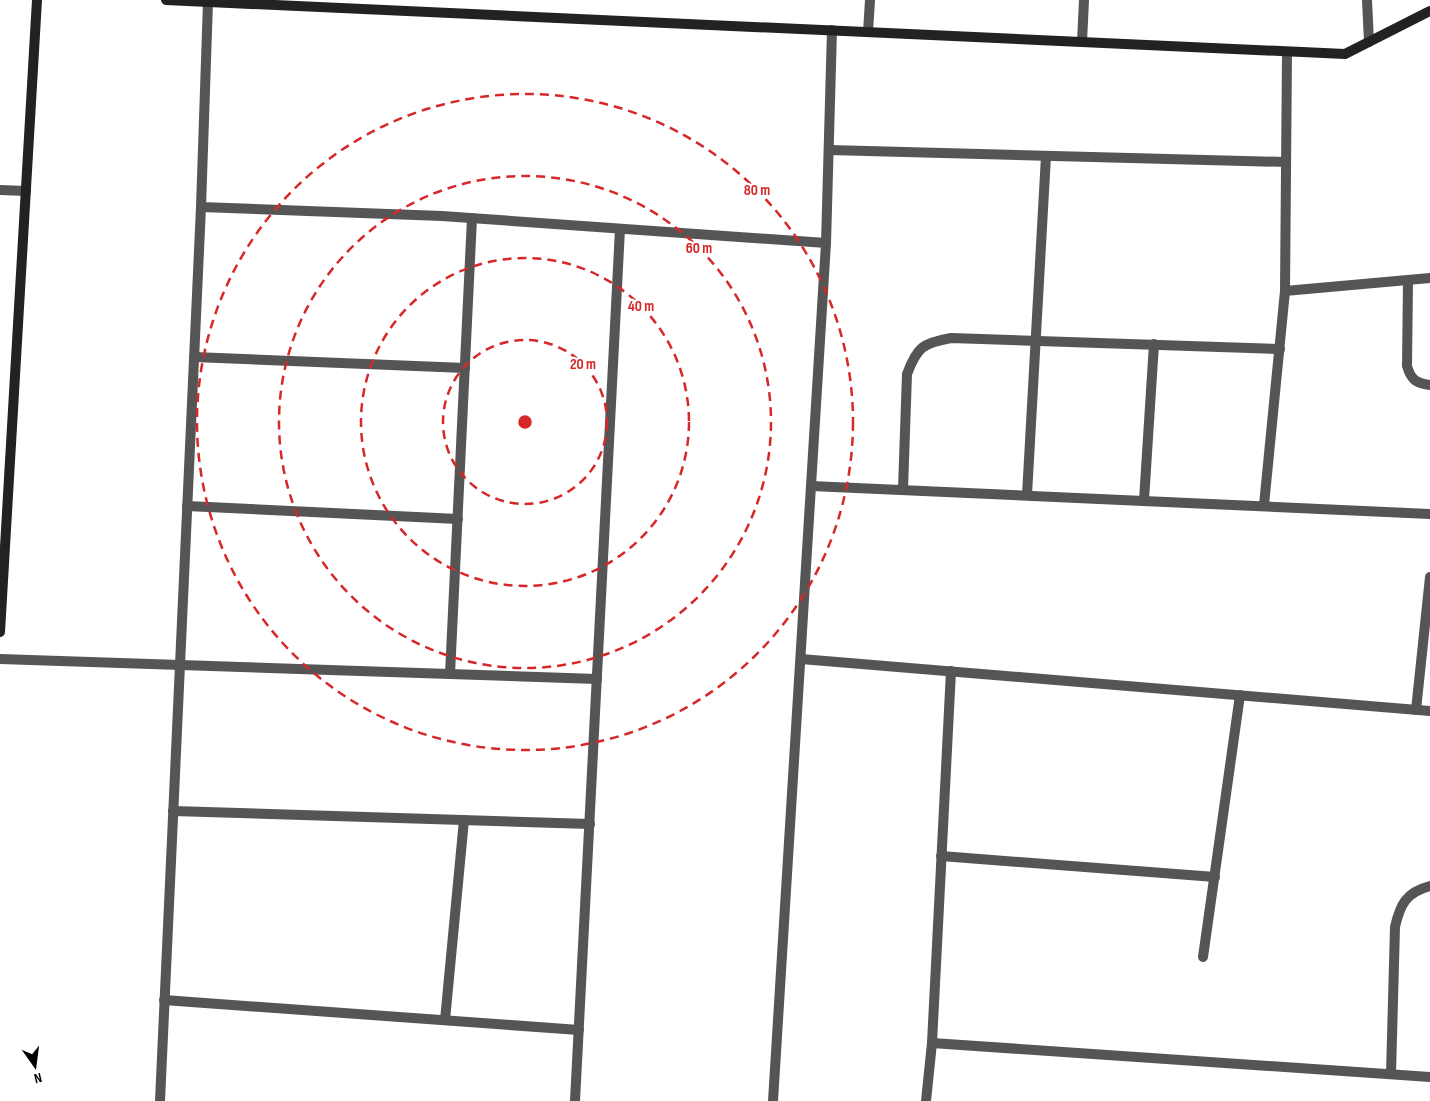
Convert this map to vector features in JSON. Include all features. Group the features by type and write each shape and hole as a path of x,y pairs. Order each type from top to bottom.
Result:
{"main road":[{"path":"0,632 38,0"},
{"path":"166,0 1345,54 1430,11"}],"street":[{"path":"868,32 870,0"},
{"path":"1082,42 1084,0"},
{"path":"1368,0 1368,42"},
{"path":"160,1101 201,207 208,2"},
{"path":"773,1101 826,243 832,30"},
{"path":"1264,505 1285,291 1287,52"},
{"path":"829,150 1286,162"},
{"path":"1028,495 1038,341 1046,156"},
{"path":"0,190 26,191"},
{"path":"201,207 472,218 826,243"},
{"path":"450,674 472,218"},
{"path":"575,1101 620,229"},
{"path":"1285,291 1430,278"},
{"path":"1408,280 1407,366 1410,376 1415,382 1430,385"},
{"path":"903,490 908,374 913,359 920,347 932,342 951,338 1280,349"},
{"path":"1144,500 1154,344"},
{"path":"194,357 465,368"},
{"path":"811,486 1430,514"},
{"path":"187,506 458,519"},
{"path":"1416,710 1430,577"},
{"path":"0,659 597,679"},
{"path":"800,659 1430,711"},
{"path":"926,1101 932,1043 951,671"},
{"path":"1204,957 1240,695"},
{"path":"173,811 590,824"},
{"path":"445,1020 464,820"},
{"path":"941,856 1215,877"},
{"path":"1391,1074 1395,927 1399,908 1407,896 1419,889 1430,886"},
{"path":"164,1000 579,1030"},
{"path":"932,1043 1430,1077"}]}
